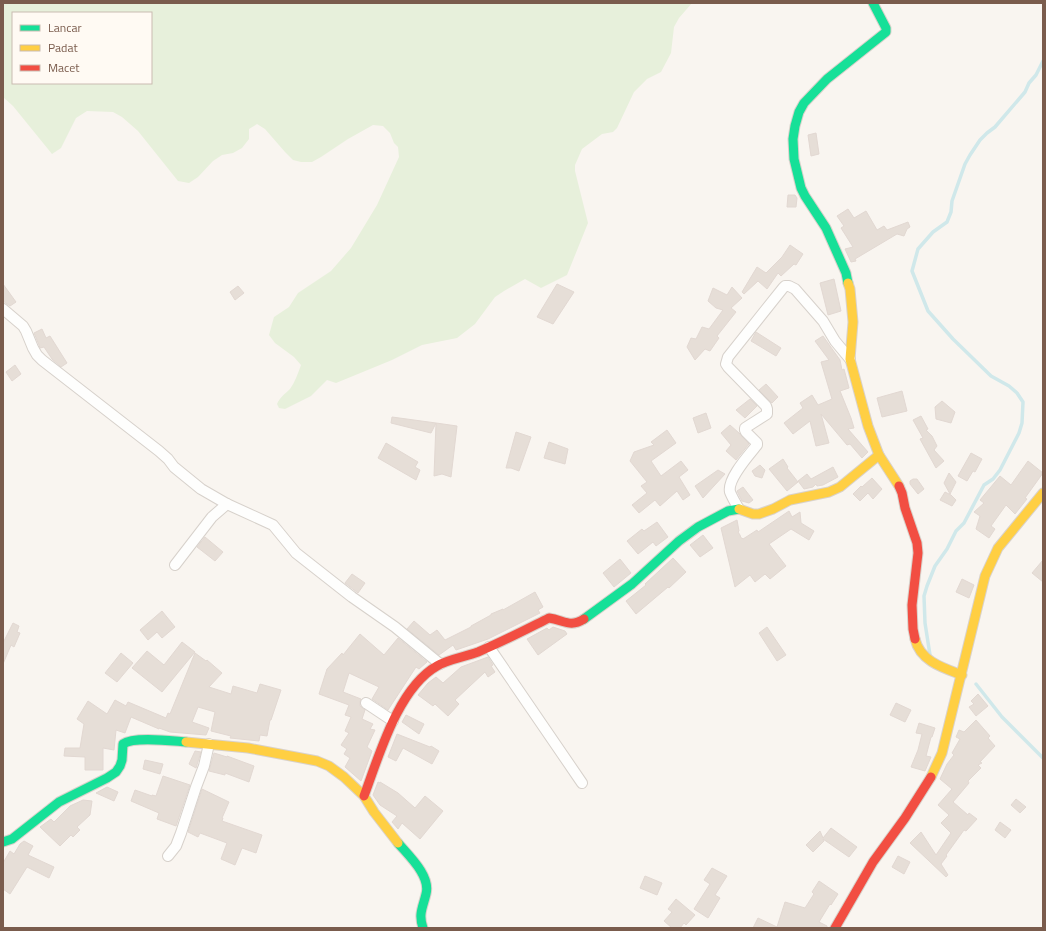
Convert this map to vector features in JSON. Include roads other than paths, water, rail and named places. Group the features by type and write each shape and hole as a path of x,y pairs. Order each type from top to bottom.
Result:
{"street":[{"path":"873,3 886,28 886,32 827,79 804,103 799,112 795,126 793,139 794,159 804,196 826,228 846,273 850,289 852,310 850,359 868,426 879,456 896,481 902,493 905,508 917,543 918,553 912,605 913,629 917,647 931,662 945,669 962,674"},
{"path":"739,509 730,490 731,482 735,473 757,445 757,443 745,430 767,414 768,411 766,406 728,367 726,364 728,357 783,288 785,286 789,286 795,289 823,321 835,341 850,359"},
{"path":"3,309 23,326 36,355 42,360 159,451 174,467 201,489 227,504 273,525 296,553 352,597 395,627 440,664"},
{"path":"364,796 393,721 416,684 428,672 440,664 462,658 489,647 549,618 570,624 578,623 632,584 678,541 698,527 728,510 739,509 753,514 759,514 773,509 790,500 829,492 840,487 879,456"},
{"path":"835,928 873,862 905,818 933,774 942,753 985,576 998,548 1043,493"},
{"path":"175,566 212,517 227,504"},
{"path":"489,647 582,784"},
{"path":"366,702 393,721"},
{"path":"3,842 12,839 59,802 116,772 122,760 123,744 127,741 156,739 248,748 317,761 329,766 344,777 364,796 394,839 422,872 426,882 427,892 421,911 421,922 423,928"},
{"path":"168,856 176,846 181,833 204,766 209,744"}],"waterway":[{"path":"930,655 925,623 924,596 927,586 935,566 947,549 956,531 964,523 984,485 993,479 1000,470 1019,433 1022,423 1023,402 1017,393 1009,386 991,376 953,339 928,311 912,271 918,249 933,232 947,222 951,212 952,201 965,164 970,155 980,140 995,127 1025,92 1043,61"},
{"path":"976,684 1002,717 1043,758"}]}
